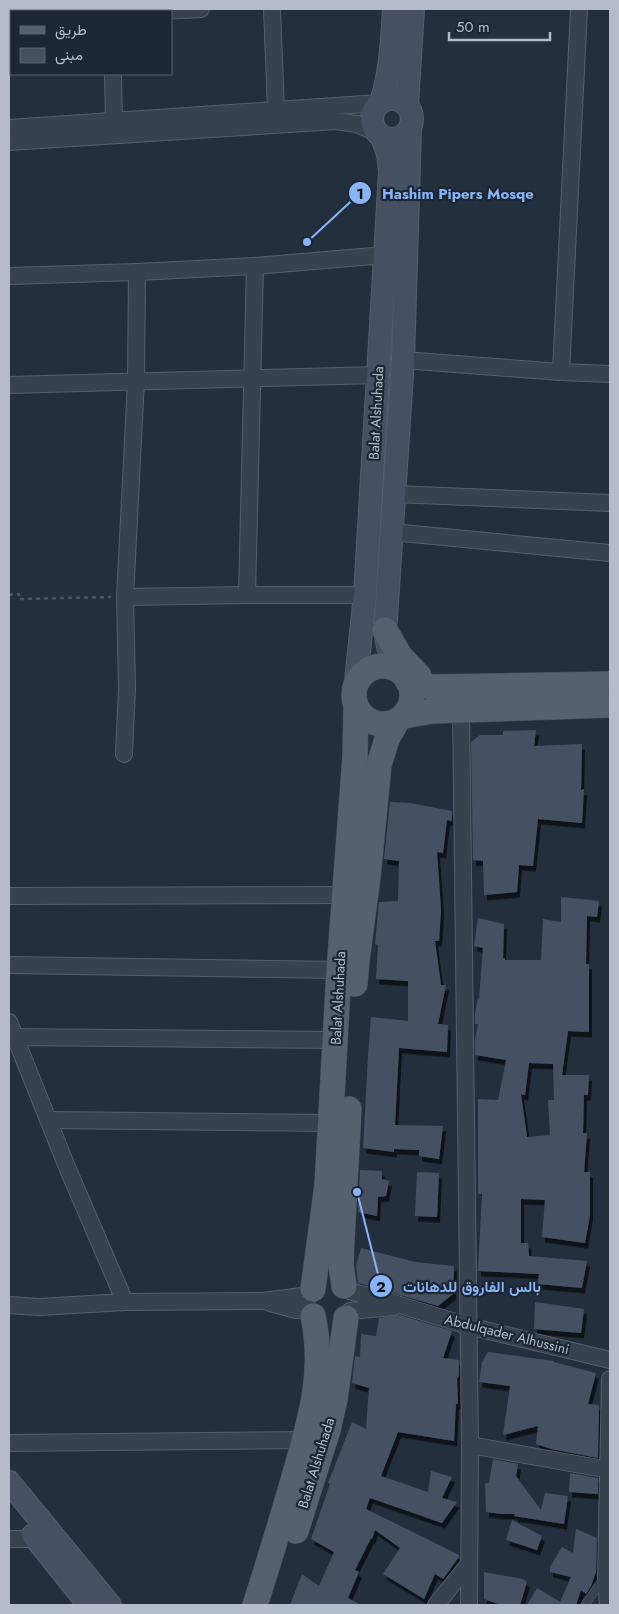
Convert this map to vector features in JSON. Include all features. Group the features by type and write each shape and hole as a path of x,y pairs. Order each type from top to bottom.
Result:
{"main road":[{"path":"394,9 391,60 380,103 373,112 372,118 374,128 380,135 388,139 400,138 410,129 412,117 407,105 413,9"},
{"path":"380,103 392,99 407,105"},
{"name":"Balat Alshuhada","path":"404,677 390,653 386,630 403,360 410,129"},
{"name":"Balat Alshuhada","path":"255,1605 272,1555 309,1423 318,1366 317,1337 311,1302 327,1185 390,172 388,154 380,135"},
{"path":"386,630 400,656 432,699"},
{"path":"610,684 432,699 390,724 373,723 366,719 360,713 356,698 358,682 363,675 377,667 393,668 432,699 461,710 610,704"},
{"path":"400,718 411,703 412,696 404,677"},
{"name":"Balat Alshuhada","path":"273,1605 331,1414 338,1384 347,1302 341,1265 354,994 380,765 383,748 400,718"},
{"path":"356,740 362,739 373,742 383,748"},
{"path":"331,1281 347,1302 340,1322 333,1325 318,1321 311,1302 318,1284 331,1281"},
{"path":"9,1482 110,1605"},
{"path":"9,1505 89,1605"}],"street":[{"path":"172,10 201,9"},
{"path":"272,9 276,110"},
{"path":"562,372 579,9"},
{"path":"113,75 114,120"},
{"path":"9,142 336,121 345,114 380,103"},
{"path":"9,128 276,110 345,114 380,135"},
{"path":"9,276 255,266 385,255"},
{"path":"247,595 255,266"},
{"path":"124,754 127,688 125,597 136,381 137,272"},
{"path":"403,360 610,374"},
{"path":"9,385 378,375"},
{"path":"395,494 610,503"},
{"path":"392,532 610,552"},
{"path":"125,597 365,595"},
{"path":"461,710 470,1445 469,1605"},
{"path":"9,896 344,895"},
{"path":"9,965 339,970"},
{"path":"125,1302 11,1032 335,1040"},
{"path":"48,1120 331,1123"},
{"path":"9,1305 39,1307 125,1302 263,1300 311,1302"},
{"name":"Abdulqader Alhussini","path":"347,1302 404,1306 468,1326 610,1360"},
{"path":"608,1605 606,1576 610,1379"},
{"path":"9,1443 304,1440"},
{"path":"470,1445 609,1470"},
{"path":"9,1539 35,1538"},
{"path":"436,1605 468,1565"}],"lane":[{"path":"585,1605 606,1576"}],"path":[{"path":"9,595 19,594 19,599 125,597"}],"building":[{"path":"536,730 534,746 582,744 581,790 584,789 582,823 538,819 533,866 519,865 517,892 484,895 483,861 473,860 471,742 480,735 503,735 503,731"},
{"path":"390,802 410,803 452,811 452,821 447,820 443,853 437,852 441,910 439,941 435,941 441,985 446,985 438,1024 448,1025 447,1052 399,1048 395,1125 443,1126 439,1159 419,1156 419,1150 394,1149 394,1152 363,1148 371,1017 408,1021 408,981 376,979 378,945 375,944 379,902 398,901 399,861 384,859"},
{"path":"561,897 599,901 597,917 587,916 586,964 589,964 589,1032 568,1031 562,1075 589,1075 588,1095 584,1095 583,1133 587,1133 584,1172 590,1172 590,1215 585,1243 542,1237 545,1200 521,1199 521,1243 528,1243 529,1256 587,1261 582,1288 538,1284 539,1274 478,1271 482,1194 478,1194 478,1099 498,1100 506,1060 475,1055 475,1039 478,1024 475,1024 475,1014 479,999 483,948 474,946 478,918 504,924 503,958 505,960 541,960 543,919 561,922","holes":["529,1063 553,1064 554,1100 548,1100 550,1135 527,1137 521,1094 525,1095"]},
{"path":"360,1170 382,1171 382,1179 389,1181 386,1196 378,1197 377,1216 358,1212"},
{"path":"417,1172 439,1173 437,1217 415,1216"},
{"path":"361,1248 415,1262 454,1266 453,1294 438,1306 358,1283 356,1266"},
{"path":"535,1302 584,1309 581,1333 534,1329"},
{"path":"400,1315 452,1331 443,1358 459,1360 459,1375 457,1379 458,1404 456,1404 454,1441 398,1432 381,1476 428,1492 431,1471 452,1477 442,1498 457,1502 442,1523 370,1498 366,1509 459,1555 459,1557 443,1579 435,1574 424,1599 383,1574 400,1548 375,1530 355,1570 359,1572 348,1598 361,1605 290,1605 302,1574 319,1586 334,1552 311,1539 330,1484 328,1483 352,1422 366,1429 369,1388 352,1383 355,1356 360,1357 361,1334 376,1336 379,1318"},
{"path":"488,1352 554,1361 596,1373 588,1404 599,1405 598,1458 551,1449 536,1444 538,1426 503,1435 510,1386 479,1382 482,1362"},
{"path":"493,1459 518,1464 516,1476 541,1510 545,1493 568,1496 564,1524 514,1516 515,1514 486,1512 485,1483 489,1483"},
{"path":"570,1473 598,1478 598,1494 569,1492"},
{"path":"512,1520 542,1536 537,1550 506,1540"},
{"path":"576,1529 597,1538 596,1572 586,1594 581,1590 576,1605 527,1605 537,1588 560,1602 571,1577 550,1572 550,1567 562,1547 573,1553"},
{"path":"484,1572 523,1579 527,1582 520,1605 501,1605 484,1599"}],"place":[{"name":"Hashim Pipers Mosqe","path":"307,242"},
{"name":"بالس الفاروق للدهانات","path":"357,1192"}]}
